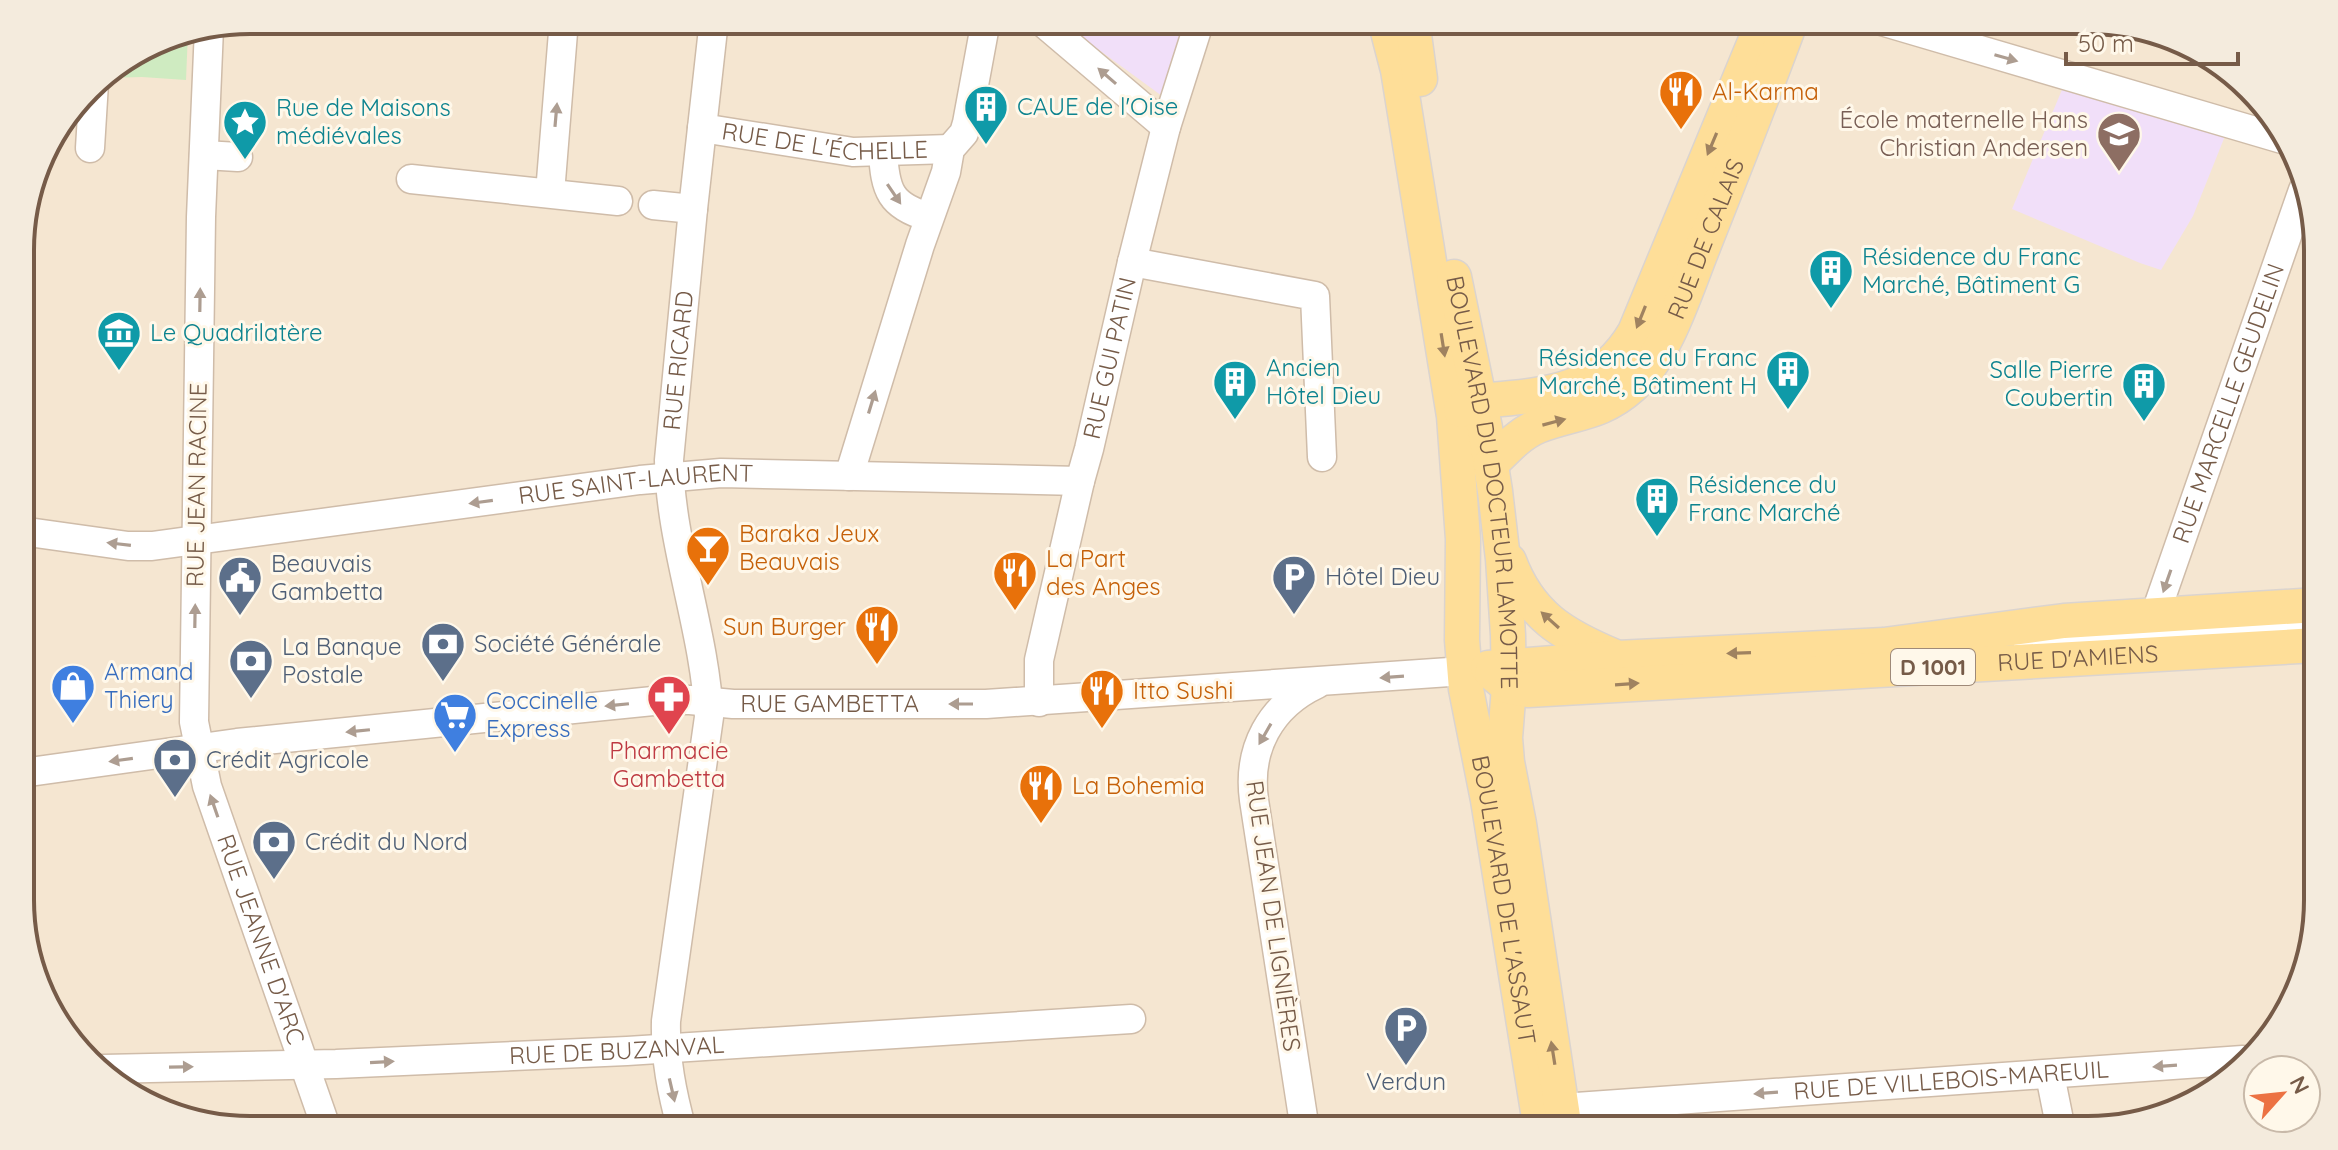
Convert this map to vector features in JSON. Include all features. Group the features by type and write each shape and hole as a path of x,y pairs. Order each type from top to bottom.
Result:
{"main road":[{"name":"BOULEVARD DU DOCTEUR LAMOTTE","path":"1389,34 1467,408 1491,464 1500,537 1493,673 1505,723 1506,752 1519,824"},
{"name":"BOULEVARD DU DOCTEUR LAMOTTE","path":"1408,34 1423,96"},
{"name":"BOULEVARD DU DOCTEUR LAMOTTE","path":"1414,34 1445,233 1467,408 1460,481 1462,640 1493,673"},
{"name":"RUE DE CALAIS","path":"1467,408 1564,390 1590,379 1620,354 1635,332 1758,34"},
{"name":"RUE DE CALAIS","path":"1491,464 1537,426 1595,410 1619,397 1643,376 1652,363 1679,305 1786,34"},
{"path":"1500,537 1517,582 1544,616 1575,640 1617,658"},
{"name":"RUE D'AMIENS","path":"1493,673 1617,658 1884,645 2045,623 2304,606"},
{"name":"RUE D'AMIENS","path":"1549,689 2304,646"},
{"name":"D 1001","path":"1493,673 1528,690 1549,689"},
{"name":"BOULEVARD DE L'ASSAUT","path":"1493,673 1468,708 1554,1116"},
{"path":"1519,824 1519,743 1522,725 1549,689"},
{"name":"BOULEVARD DE L'ASSAUT","path":"1519,824 1555,1116"}],"street":[{"path":"550,193 563,34"},
{"name":"RUE RICARD","path":"678,1116 666,1049 668,1005 708,734 708,701 669,477 712,34"},
{"path":"849,476 929,217 946,172 950,149 961,138 967,123 983,34"},
{"path":"1056,34 1166,127"},
{"name":"RUE GUI PATIN","path":"1039,702 1039,660 1080,481 1166,127 1196,34"},
{"path":"1926,34 2271,136"},
{"name":"RUE JEAN RACINE","path":"198,749 193,708 209,38"},
{"path":"90,148 93,103"},
{"name":"RUE DE L'ÉCHELLE","path":"702,128 853,152 950,149"},
{"path":"883,152 884,174 891,194 905,208 929,217"},
{"path":"204,155 238,157"},
{"path":"411,179 618,201"},
{"name":"RUE MARCELLE GEUDELIN","path":"2155,615 2299,203"},
{"path":"653,205 693,209"},
{"path":"1132,262 1315,296 1322,457"},
{"name":"RUE SAINT-LAURENT","path":"34,533 128,546 152,546 669,477 721,473 1080,481"},
{"name":"RUE D'AMIENS","path":"1884,645 2002,642 2304,624"},
{"name":"RUE GAMBETTA","path":"34,771 237,743 663,700 733,704 1039,702 1493,673"},
{"name":"RUE JEAN DE LIGNIÈRES","path":"1303,1116 1251,771 1261,738 1277,714 1296,696 1321,682"},
{"name":"RUE JEANNE D'ARC","path":"198,749 207,786 322,1116"},
{"name":"RUE DE BUZANVAL","path":"116,1069 304,1065 666,1049 1131,1019"},
{"name":"RUE DE VILLEBOIS-MAREUIL","path":"1619,1116 1934,1081 2231,1061"},
{"path":"2050,1075 2058,1116"}],"shaded area":[{"path":"236,34 2088,34 2130,38 2183,56 2208,70 2230,88 2259,119 2288,168 2302,222 2304,900 2297,956 2288,982 2268,1020 2230,1062 2208,1080 2157,1105 2102,1116 250,1116 208,1112 155,1094 130,1080 108,1062 79,1031 50,982 36,928 34,236 41,194 50,168 70,130 88,108 130,70 168,50 208,38"},
{"path":"1077,34 1183,34 1162,96"},
{"name":"École maternelle Hans Christian Andersen","path":"2064,85 2225,136 2193,216 2161,270 2012,209"}],"green space":[{"path":"188,43 186,80 121,78 155,56"}],"place":[{"name":"Al-Karma","path":"1681,131"},
{"name":"CAUE de l'Oise","path":"986,146"},
{"name":"Rue de Maisons médiévales","path":"245,161"},
{"name":"École maternelle Hans Christian Andersen","path":"2119,173"},
{"name":"Résidence du Franc Marché, Bâtiment G","path":"1831,310"},
{"name":"Le Quadrilatère","path":"119,372"},
{"name":"Résidence du Franc Marché, Bâtiment H","path":"1788,411"},
{"name":"Ancien Hôtel Dieu","path":"1235,421"},
{"name":"Salle Pierre Coubertin","path":"2144,423"},
{"name":"Résidence du Franc Marché","path":"1657,538"},
{"name":"Baraka Jeux Beauvais","path":"708,587"},
{"name":"La Part des Anges","path":"1015,612"},
{"name":"Hôtel Dieu","path":"1294,616"},
{"name":"Beauvais Gambetta","path":"240,617"},
{"name":"Sun Burger","path":"877,666"},
{"name":"Société Générale","path":"443,683"},
{"name":"La Banque Postale","path":"251,700"},
{"name":"Armand Thiery","path":"73,725"},
{"name":"Itto Sushi","path":"1102,730"},
{"name":"Pharmacie Gambetta","path":"669,736"},
{"name":"Coccinelle Express","path":"455,754"},
{"name":"Crédit Agricole","path":"175,799"},
{"name":"La Bohemia","path":"1041,825"},
{"name":"Crédit du Nord","path":"274,881"},
{"name":"Verdun","path":"1406,1067"}]}
